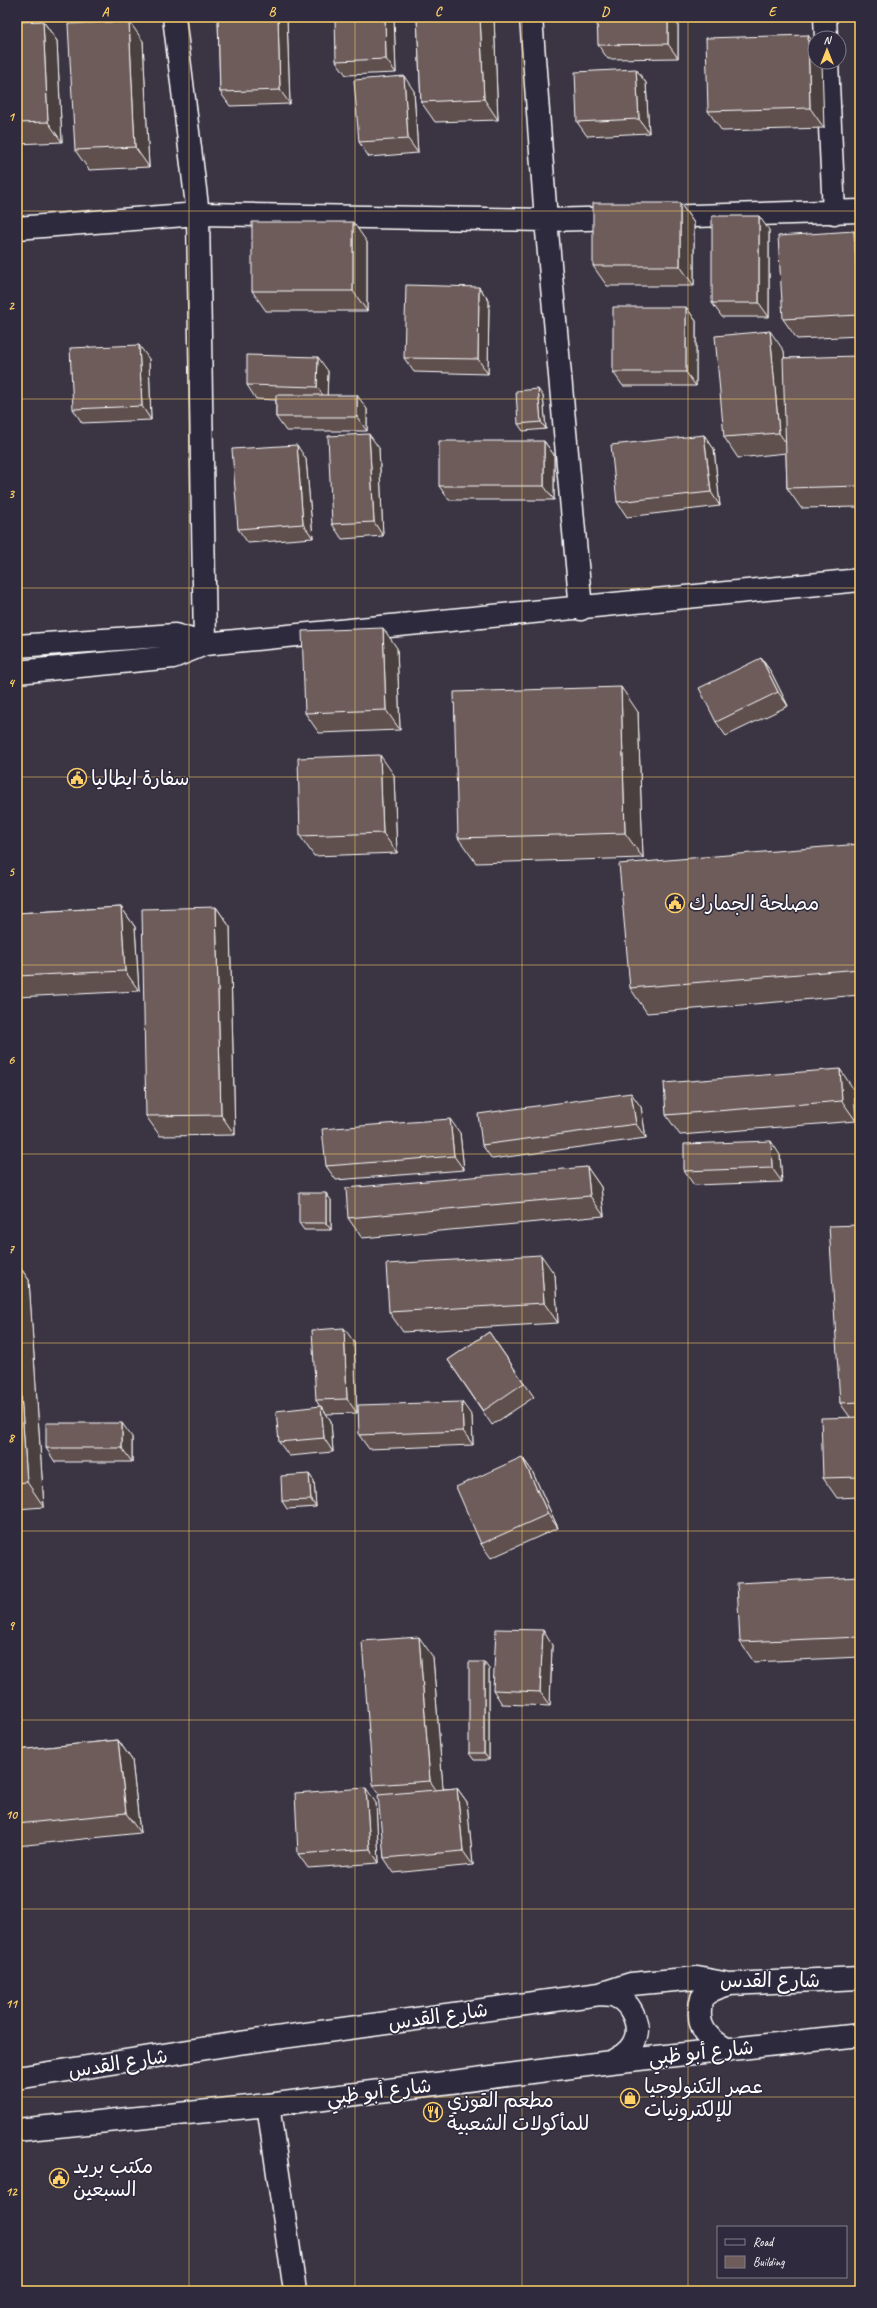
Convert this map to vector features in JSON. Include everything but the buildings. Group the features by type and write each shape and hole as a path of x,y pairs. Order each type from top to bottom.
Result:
{"street":[{"path":"174,17 198,214 205,644"},
{"path":"532,17 546,220 581,609"},
{"path":"825,17 826,30"},
{"path":"827,70 834,213"},
{"path":"17,228 198,214 546,220 860,212"},
{"path":"17,672 173,657 205,644 581,609 860,580"},
{"path":"17,646 175,635 205,644"},
{"name":"شارع القدس","path":"17,2078 239,2043 600,1994 631,1984 663,1980 697,1978 729,1984 860,1978"},
{"path":"728,2050 711,2040 702,2028 700,2012 702,1999 712,1990 729,1984"},
{"path":"600,1994 615,1996 626,2003 634,2015 637,2028 634,2043 626,2053 611,2062"},
{"name":"شارع أبو ظبي","path":"19,2132 268,2105 611,2062 860,2035"},
{"path":"268,2105 295,2291"}],"place":[{"name":"سفارة ايطاليا","path":"77,778"},
{"name":"مصلحة الجمارك","path":"675,903"},
{"name":"عصر التكنولوجيا للإلكترونيات","path":"630,2098"},
{"name":"مطعم القوزي للمأكولات الشعبية","path":"433,2112"},
{"name":"مكتب بريد السبعين","path":"59,2178"}]}
